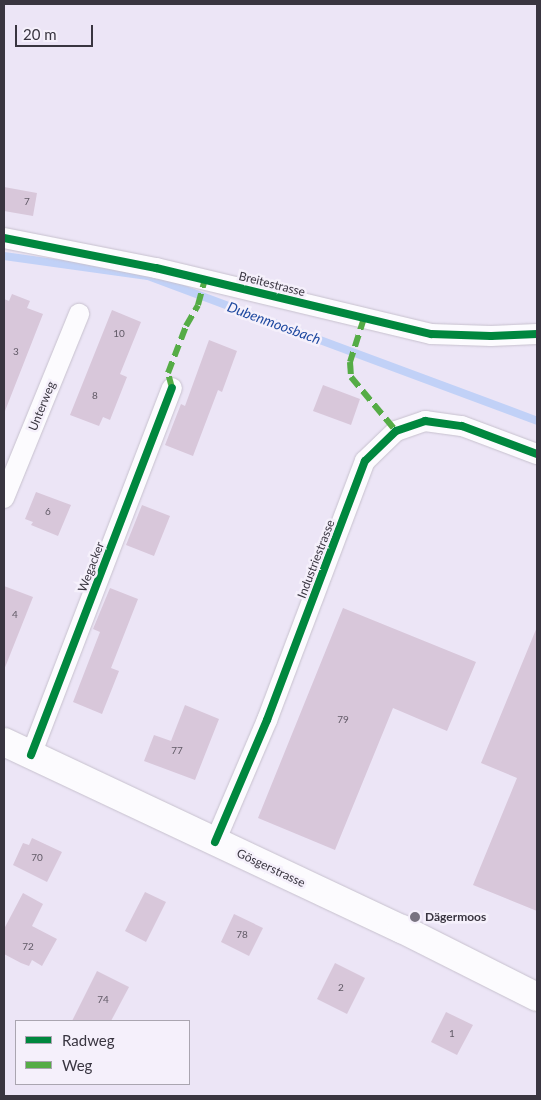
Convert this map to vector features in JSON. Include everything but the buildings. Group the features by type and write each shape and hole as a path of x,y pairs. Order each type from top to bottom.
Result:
{"main road":[{"name":"Gösgerstrasse","path":"4,742 402,929 537,997"}],"street":[{"name":"Breitestrasse","path":"4,238 156,268 431,334 491,336 537,334"},
{"name":"Unterweg","path":"4,498 79,314"},
{"name":"Wegacker","path":"31,755 172,388"},
{"name":"Industriestrasse","path":"215,842 266,720 365,461 396,431 425,421 462,426 537,454"}],"waterway":[{"name":"Dubenmoosbach","path":"4,256 148,276 537,421"}],"marked path":[{"path":"172,388 168,373 186,326 198,305 205,279"},
{"path":"364,318 350,362 351,377 396,431"}],"cycle path":[{"path":"4,238 156,268 431,334 491,336 537,334"},
{"path":"31,755 172,388"},
{"path":"215,842 267,720 365,461 396,431 425,421 462,426 537,454"}],"place":[{"name":"Dägermoos","path":"415,917"}]}
